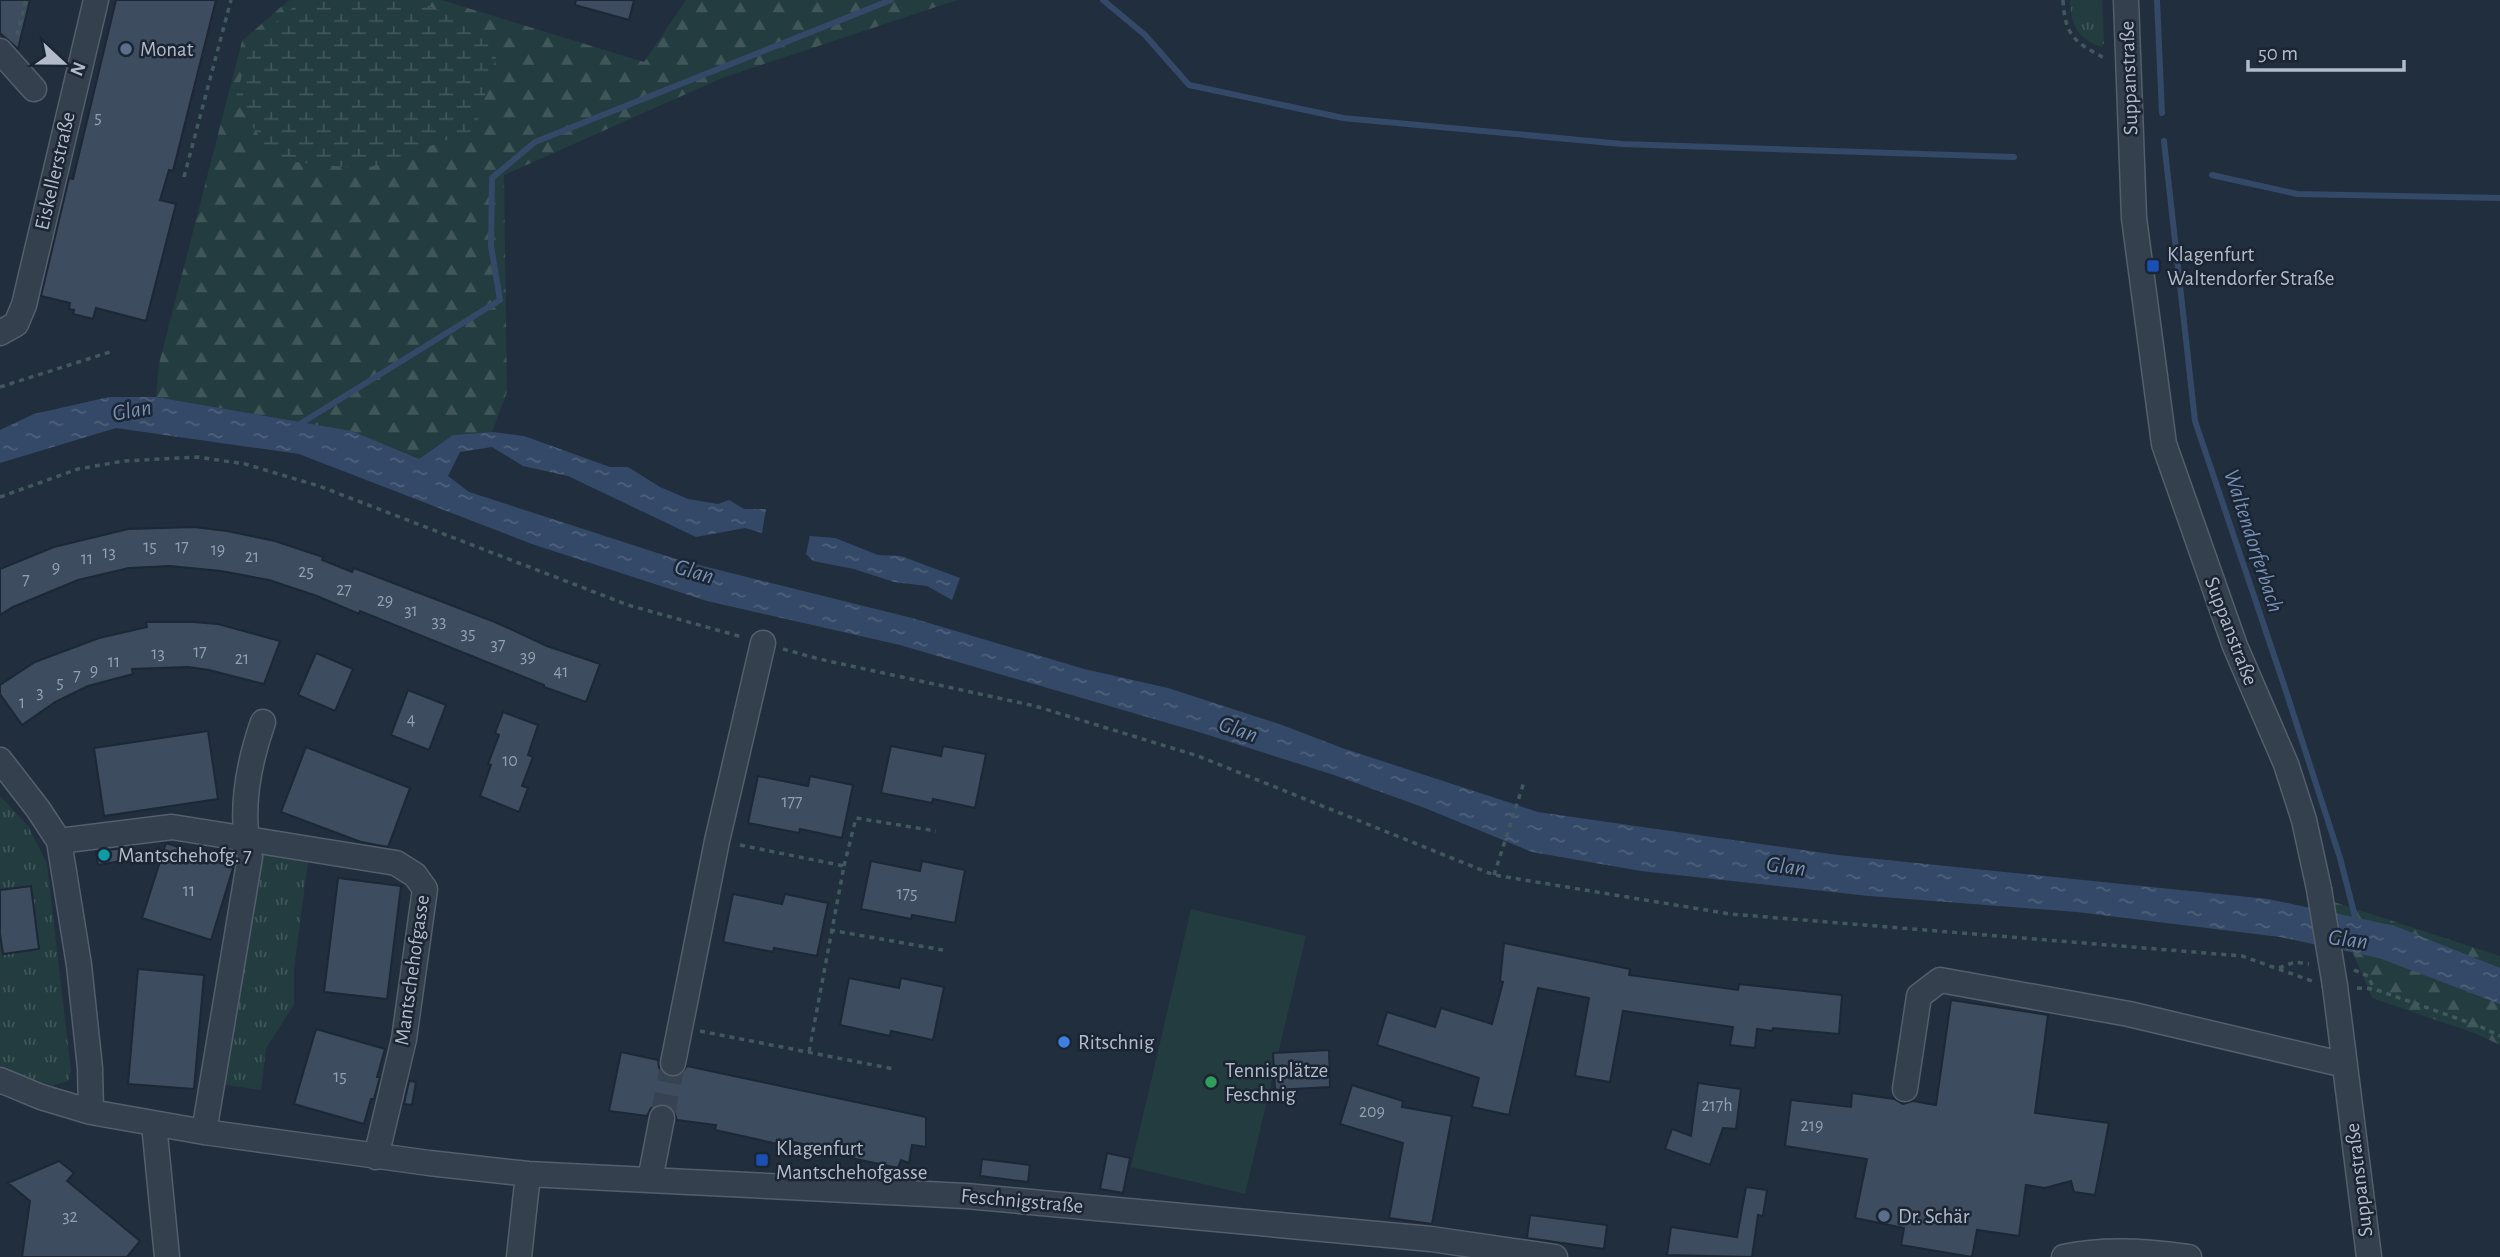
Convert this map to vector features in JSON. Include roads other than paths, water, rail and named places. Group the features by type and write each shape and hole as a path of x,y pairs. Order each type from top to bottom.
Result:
{"street":[{"name":"Eiskellerstraße","path":"0,333 16,324 37,279 96,0"},
{"name":"Suppanstraße","path":"2126,0 2134,218 2164,443 2235,646 2286,764 2304,820 2336,980 2369,1257"},
{"path":"7,49 34,89"},
{"path":"673,1063 717,841 763,643"},
{"path":"204,1132 250,857 245,838 248,770 263,722"},
{"path":"0,760 59,841 79,965 92,1112"},
{"name":"Mantschehofgasse","path":"59,841 172,827 396,863 415,875 425,889 404,1040 376,1157"},
{"path":"1905,1089 1919,996 1940,980 2129,1014 2345,1065"},
{"path":"0,1080 41,1097 92,1112 154,1124 376,1157 528,1174 519,1257"},
{"path":"650,1180 662,1118"},
{"path":"154,1124 167,1257"},
{"name":"Feschnigstraße","path":"528,1174 965,1196 1406,1237 1555,1257"},
{"path":"2064,1257 2086,1252 2156,1252 2189,1257"}],"water":[{"name":"Glan","path":"109,397 156,397 352,431 419,459 453,435 492,432 524,436 610,467 628,467 660,487 688,499 718,504 729,500 744,509 766,509 762,533 745,528 696,537 568,476 523,466 492,447 460,452 448,476 469,492 679,560 912,618 1084,669 1168,688 1538,812 1838,855 2268,899 2395,926 2500,968 2500,1004 2379,958 2280,937 2077,912 1869,896 1641,871 1532,852 1425,808 1334,775 1202,733 900,645 707,601 532,544 299,454 116,428 0,463 0,430 34,414"},
{"path":"810,536 835,538 878,555 901,556 960,578 952,600 927,586 894,582 854,569 813,561 806,554"}],"waterway":[{"path":"295,427 500,300 491,246 492,178 535,142 891,0"},
{"path":"1103,0 1145,35 1189,85 1343,118 1622,144 2014,157"},
{"name":"Waltendorferbach","path":"2157,0 2162,113"},
{"name":"Waltendorferbach","path":"2164,141 2195,421 2340,858 2357,924"},
{"path":"2212,175 2297,194 2500,198"}],"tunnel":[{"path":"662,1118 673,1063"}],"place":[{"name":"Monat","path":"126,49"},
{"name":"Klagenfurt Waltendorfer Straße","path":"2153,266"},
{"name":"Mantschehofg. 7","path":"104,855"},
{"name":"Ritschnig","path":"1064,1042"},
{"name":"Tennisplätze Feschnig","path":"1211,1082"},
{"name":"Klagenfurt Mantschehofgasse","path":"762,1160"},
{"name":"Dr. Schär","path":"1884,1216"}]}
